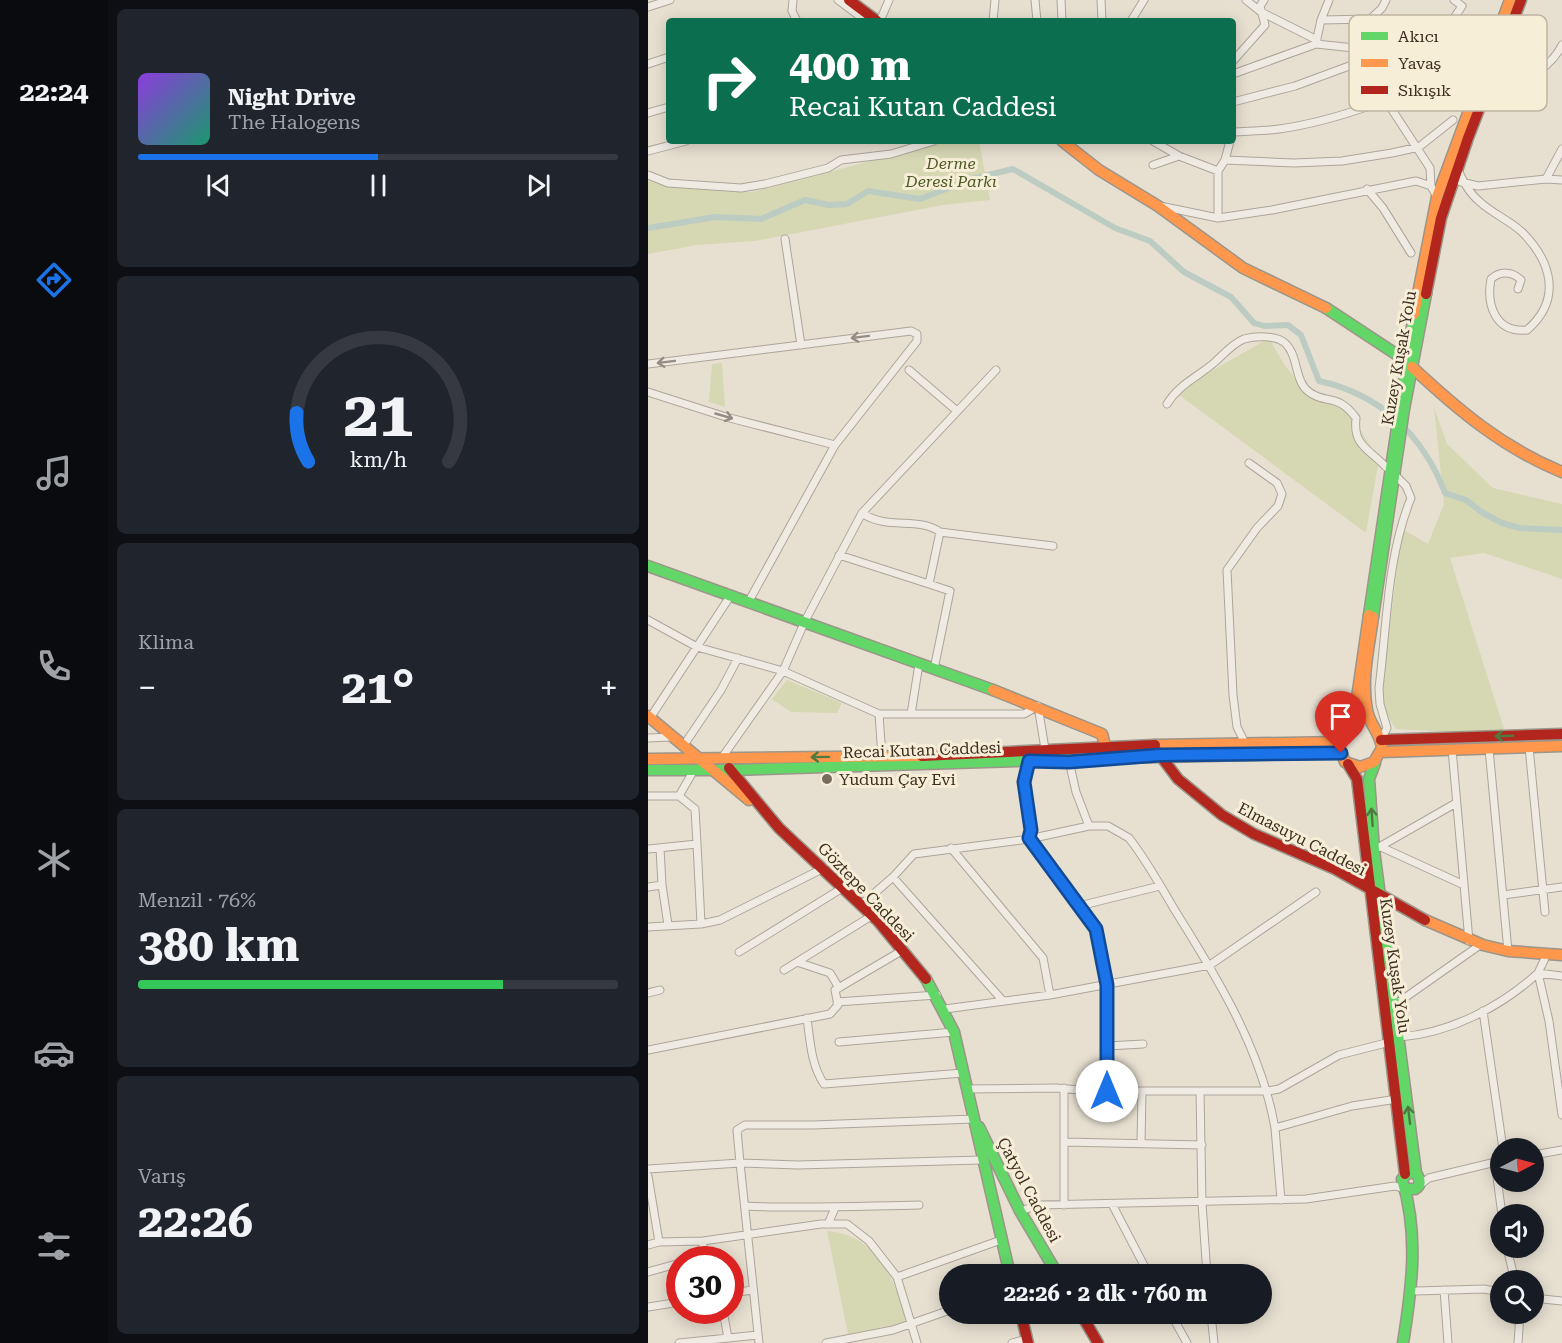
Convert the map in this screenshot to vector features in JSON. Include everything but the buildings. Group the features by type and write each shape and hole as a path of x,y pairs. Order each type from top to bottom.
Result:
{"main road":[{"path":"849,0 875,18"},
{"name":"Kuzey Kuşak Yolu","path":"1504,15 1510,0"},
{"name":"Kuzey Kuşak Yolu","path":"1515,15 1521,0"},
{"name":"Kuzey Kuşak Yolu","path":"1380,741 1369,718 1365,700 1365,672 1397,435 1437,197 1469,111"},
{"name":"Kuzey Kuşak Yolu","path":"1408,363 1441,218 1457,183 1457,168 1478,111"},
{"path":"1066,144 1099,170 1158,206 1243,268 1315,301 1357,326 1408,363 1468,417 1519,451 1562,472"},
{"name":"Kuzey Kuşak Yolu","path":"1345,731 1357,698 1397,435"},
{"path":"648,566 1038,706 1102,734 1107,752"},
{"path":"649,717 704,760 711,771 746,797 780,828"},
{"path":"1357,725 1371,727 1380,741 1375,763 1361,768 1348,764 1340,748 1345,731 1357,725"},
{"path":"1380,741 1562,734"},
{"path":"1380,741 1452,749 1562,746"},
{"name":"Recai Kutan Caddesi","path":"648,770 711,771 1029,761 1069,762 1151,744 1245,743 1340,748"},
{"name":"Elmasuyu Caddesi","path":"1151,744 1178,779 1222,815 1254,834 1335,869 1375,894 1469,941 1508,951 1562,954"},
{"name":"Recai Kutan Caddesi","path":"648,759 975,755 1045,749 1160,755 1340,748"},
{"name":"Göztepe Caddesi","path":"721,759 780,828 873,915 903,950 945,1009 954,1032 981,1160 1007,1264"},
{"name":"Kuzey Kuşak Yolu","path":"1375,763 1369,779 1378,849 1375,894 1420,1238 1417,1291 1410,1343"},
{"name":"Kuzey Kuşak Yolu","path":"1348,764 1356,779 1396,1004 1397,1099 1414,1182 1411,1291 1403,1343"},
{"name":"Çatyol Caddesi","path":"974,1119 1020,1211 1051,1264"},
{"path":"1024,1324 1028,1341"},
{"path":"1087,1324 1098,1343"}],"street":[{"path":"648,7 670,0"},
{"path":"794,0 792,11 796,18"},
{"path":"838,0 863,18"},
{"path":"880,18 889,0"},
{"path":"993,18 994,0"},
{"path":"1035,0 1037,18"},
{"path":"1061,0 1062,18"},
{"path":"1101,0 1102,18"},
{"path":"1133,18 1144,0"},
{"path":"1246,0 1261,12 1316,42 1349,47"},
{"path":"1236,58 1265,25 1260,6 1264,0"},
{"path":"1316,42 1329,0"},
{"path":"1373,15 1386,0"},
{"path":"1454,0 1464,3"},
{"path":"1321,20 1349,19"},
{"path":"1236,72 1316,42"},
{"path":"1547,64 1556,58 1562,45"},
{"path":"648,64 666,58"},
{"path":"1236,101 1295,86 1349,65"},
{"path":"648,113 666,108"},
{"path":"1236,132 1279,129 1349,111"},
{"path":"1394,111 1419,147 1430,168 1431,186 1437,197"},
{"path":"1226,160 1294,163 1342,161 1419,147 1453,120"},
{"path":"648,151 675,144"},
{"path":"648,175 668,183 741,188 828,168 842,160 891,154 918,144"},
{"path":"1158,144 1179,156 1218,171"},
{"path":"1218,218 1218,171 1226,160 1229,144"},
{"path":"1546,178 1562,149"},
{"path":"1153,165 1179,156"},
{"path":"1457,183 1478,186 1546,178 1562,180"},
{"path":"1158,206 1218,218 1272,210 1367,189 1416,181 1431,186"},
{"path":"1457,183 1536,246 1549,269 1553,294 1541,316 1527,330 1509,329 1499,321 1491,309 1491,279 1497,274 1505,273 1518,277 1521,280 1518,289"},
{"path":"1367,189 1383,208 1411,253"},
{"path":"785,239 801,345"},
{"path":"648,364 911,331 917,334 917,341 835,445 749,602"},
{"path":"1167,404 1175,392 1243,339 1278,339 1286,344 1292,354 1302,385 1310,393 1340,402 1351,411 1356,418 1354,431 1357,438 1386,467"},
{"path":"909,370 957,411"},
{"path":"721,759 783,671 805,621 862,513 996,370"},
{"path":"648,392 726,417 835,445"},
{"path":"1245,743 1237,727 1233,695 1227,570 1257,528 1278,506 1282,495 1276,483 1249,463"},
{"path":"1380,741 1387,728 1380,704 1379,688 1391,584 1404,519 1411,498 1406,486 1396,476"},
{"path":"862,513 874,521 931,526 940,532 1053,546"},
{"path":"929,584 940,532"},
{"path":"839,555 950,591 934,669"},
{"path":"649,717 731,596"},
{"path":"648,620 697,647 783,671 879,714 1024,714 1038,706 1045,749"},
{"path":"648,738 679,741 721,690 738,658"},
{"path":"911,714 920,664"},
{"path":"879,714 882,757"},
{"path":"1529,747 1545,912"},
{"path":"1452,749 1469,941"},
{"path":"1489,749 1508,951"},
{"path":"1029,761 1024,782 1031,830 1029,838"},
{"path":"1069,762 1076,792 1089,826"},
{"path":"679,796 694,770"},
{"path":"648,796 679,796 695,809 701,924"},
{"path":"1378,849 1456,803"},
{"path":"862,904 893,877 914,854 1029,838 1089,826 1108,826 1129,838 1210,965 1243,1030 1269,1091 1275,1128 1281,1200"},
{"path":"1029,838 1096,929 1107,985 1107,1091"},
{"path":"648,849 697,844"},
{"path":"660,848 668,926"},
{"path":"951,848 1043,958 1050,995"},
{"path":"1378,849 1464,885"},
{"path":"648,927 701,924 720,920 824,868"},
{"path":"893,877 1003,1001"},
{"path":"648,888 662,885"},
{"path":"1079,906 1160,886"},
{"path":"738,952 844,887"},
{"path":"1503,894 1562,887"},
{"path":"945,1009 1050,995 1210,965 1316,892"},
{"path":"784,970 873,915"},
{"path":"1396,1004 1480,945"},
{"path":"648,1050 830,1014 837,1002 835,990 903,950"},
{"path":"967,1089 1269,1091 1280,1089 1339,1055 1441,1029 1483,1011 1514,995 1538,973 1547,954"},
{"path":"797,962 830,973 839,988"},
{"path":"1538,973 1562,976"},
{"path":"1538,973 1549,1021 1562,1115"},
{"path":"648,993 660,990"},
{"path":"837,1002 937,995"},
{"path":"1483,1011 1501,1138"},
{"path":"807,1018 813,1057 818,1076 824,1084 963,1073"},
{"path":"839,1042 954,1032"},
{"path":"1107,1047 1143,1044"},
{"path":"1064,1088 1064,1205"},
{"path":"1141,1142 1142,1091"},
{"path":"1200,1091 1202,1203 1206,1264"},
{"path":"1275,1128 1352,1106 1397,1099"},
{"path":"759,1343 737,1130 745,1125 824,1125 974,1119"},
{"path":"1064,1142 1202,1145"},
{"path":"1544,1153 1562,1150"},
{"path":"648,1169 740,1163 798,1165 981,1160"},
{"path":"1020,1211 1039,1205 1281,1200 1395,1186 1490,1163"},
{"path":"648,1176 659,1242"},
{"path":"1395,1186 1414,1182"},
{"path":"1112,1204 1143,1264"},
{"path":"746,1206 835,1208 919,1205"},
{"path":"828,1224 835,1208"},
{"path":"648,1245 659,1242 703,1241 828,1224 847,1224 869,1241 897,1276 917,1343"},
{"path":"897,1276 1000,1240"},
{"path":"703,1241 703,1246"},
{"path":"648,1272 666,1267"},
{"path":"1417,1291 1490,1289"},
{"path":"744,1291 753,1290"},
{"path":"1444,1290 1448,1343"},
{"path":"1544,1299 1562,1301"},
{"path":"648,1307 666,1304"},
{"path":"826,1343 893,1330 939,1314"},
{"path":"725,1324 728,1338"},
{"path":"1177,1324 1187,1343"},
{"path":"1212,1324 1214,1343"},
{"path":"1518,1343 1519,1324"},
{"path":"679,1343 758,1335"},
{"path":"1012,1343 1028,1341"}],"green space":[{"name":"Derme Deresi Parkı","path":"936,144 980,144 990,200 943,205 755,241 697,245 648,254 648,179 714,191 752,192"},
{"path":"1269,338 1286,366 1301,384 1321,397 1351,411 1356,424 1379,459 1366,533 1175,392"},
{"path":"722,363 725,407 709,402 712,364"},
{"path":"1434,407 1447,444 1493,488 1562,504 1562,579 1484,553 1450,558 1506,735 1396,729 1380,704 1402,529 1428,544 1444,504"},
{"path":"787,680 842,703 837,713 791,712 772,699"},
{"path":"827,1231 844,1234 858,1240 880,1260 895,1287 905,1318 904,1323 848,1334"}],"waterway":[{"path":"648,228 715,217 761,219 805,200 829,205 847,204 868,191 920,199 975,178 1013,169 1115,228 1150,241 1184,272 1231,297 1254,323 1264,326 1288,325 1301,335 1319,381 1361,396 1397,420 1425,453 1445,493 1466,500 1483,513 1502,523 1520,528 1562,530"}],"traffic: fast":[{"path":"1373,617 1404,409 1426,294"},
{"path":"1326,308 1405,360"},
{"path":"1369,615 1414,314"},
{"path":"648,566 993,690"},
{"path":"648,770 731,770 1116,758"},
{"path":"1375,763 1369,779 1374,850 1416,1173"},
{"path":"926,979 954,1032 1007,1264"},
{"path":"979,1127 1020,1211 1051,1264"},
{"path":"1403,1343 1411,1281 1412,1240 1411,1220 1402,1179 1408,1173 1416,1173 1419,1186 1415,1189 1408,1189"}],"traffic: slow":[{"path":"1504,15 1510,0"},
{"path":"1414,314 1437,197 1469,111"},
{"path":"1066,144 1099,170 1158,206 1243,268 1326,308"},
{"path":"1412,367 1482,427 1520,452 1562,472"},
{"path":"1369,615 1357,698 1339,747 1345,762 1360,767 1374,762 1382,748 1380,738 1368,715 1365,698 1366,663 1373,617"},
{"path":"993,690 1102,734 1107,753"},
{"path":"648,716 749,800"},
{"path":"1155,745 1340,742"},
{"path":"1382,752 1562,746"},
{"path":"1116,758 1341,753"},
{"path":"648,759 922,756"},
{"path":"1425,920 1483,945 1508,951 1562,955"}],"traffic: jam":[{"path":"849,0 873,18"},
{"path":"1515,15 1521,0"},
{"path":"1426,294 1441,218 1478,111"},
{"path":"1381,740 1562,734"},
{"path":"922,756 1155,745"},
{"path":"1157,751 1178,779 1222,815 1254,834 1335,869 1425,920"},
{"path":"1348,764 1357,779 1405,1174"},
{"path":"729,768 779,828 878,921 926,979"},
{"path":"1023,1324 1028,1343"},
{"path":"1087,1324 1098,1343"}],"place":[{"name":"Yudum Çay Evi","path":"827,779"}],"route":[{"path":"1107,1091 1107,985 1096,929 1029,838 1031,830 1024,782 1029,761 1069,762 1160,755 1341,753"}]}
